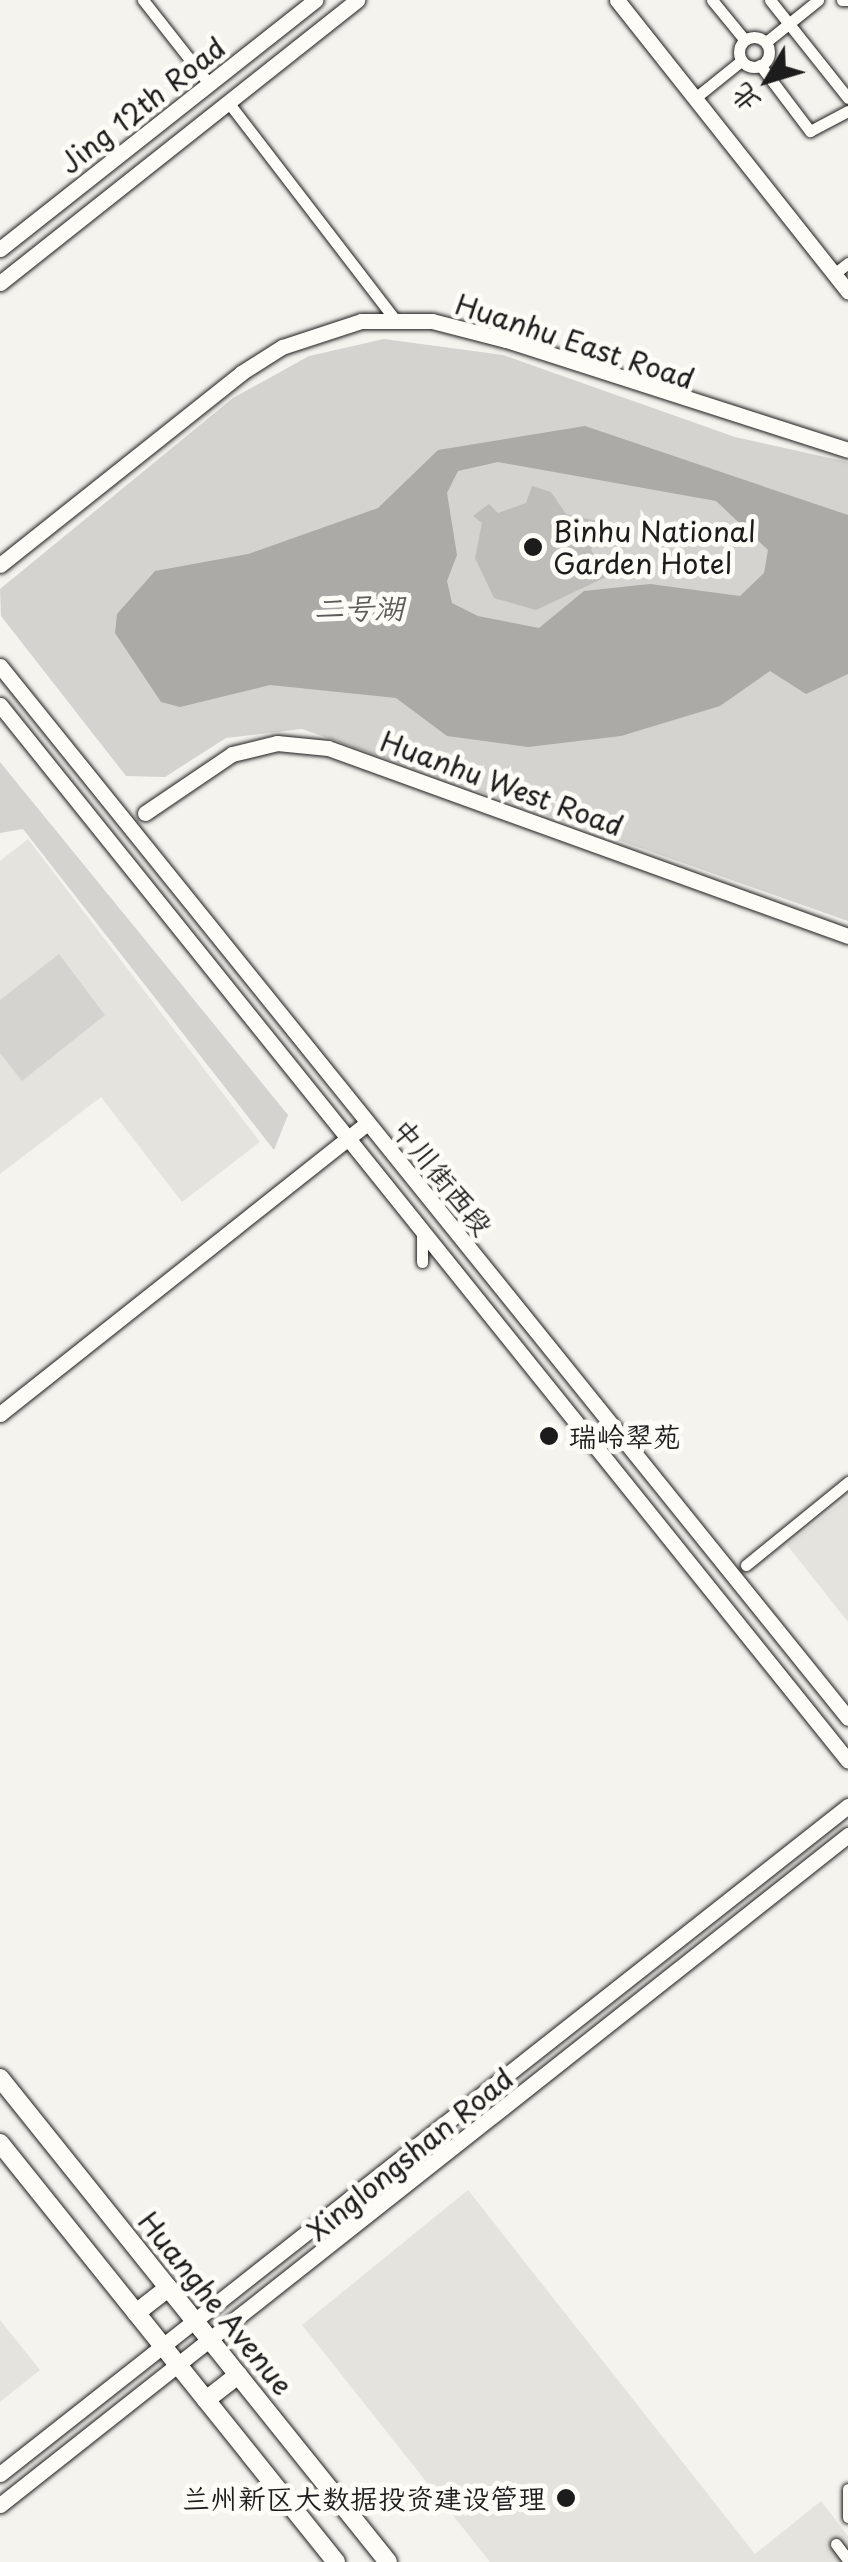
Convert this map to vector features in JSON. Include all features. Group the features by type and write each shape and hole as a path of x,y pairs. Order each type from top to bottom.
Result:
{"main road":[{"name":"Huanghe Avenue","path":"0,2078 388,2562"},
{"path":"0,2143 336,2562"},
{"path":"136,2313 168,2288"},
{"path":"206,2400 238,2375"}],"street":[{"path":"143,0 209,84"},
{"name":"Jing 12th Road","path":"0,249 316,0"},
{"path":"0,282 357,0"},
{"path":"617,0 848,292"},
{"path":"712,0 744,40 766,42"},
{"path":"770,0 848,98"},
{"path":"760,65 766,42 818,0"},
{"path":"694,98 741,61 744,40"},
{"path":"741,61 760,65 810,131 848,112"},
{"path":"228,102 395,320"},
{"path":"834,274 848,262"},
{"name":"Huanhu East Road","path":"0,565 282,347 361,321 395,320 506,340 848,450"},
{"name":"中川街西段","path":"0,666 848,1718"},
{"name":"中川街西段","path":"0,705 848,1761"},
{"name":"Huanhu West Road","path":"145,813 232,754 315,746 848,936"},
{"path":"0,1414 367,1123"},
{"path":"422,1231 422,1262"},
{"path":"746,1566 848,1482"},
{"name":"Xinglongshan Road","path":"0,2474 164,2349 225,2294 848,1806"},
{"name":"Xinglongshan Road","path":"0,2505 213,2343 242,2314 848,1835"},
{"path":"225,2294 242,2314"},
{"path":"128,2376 144,2395"},
{"path":"848,2489 848,2517"},
{"path":"836,2544 848,2560"}],"shaded area":[{"path":"384,339 503,355 735,437 848,462 848,921 302,729 226,738 165,777 126,776 1,616 0,589 233,398 309,356"},
{"path":"0,762 288,1115 274,1150 23,829 0,833"},
{"path":"28,839 260,1142 182,1202 101,1097 0,1174 0,861"},
{"path":"59,954 105,1015 22,1081 0,1053 0,1000"},
{"path":"848,1497 848,1622 787,1545"},
{"path":"468,2190 755,2554 821,2501 848,2536 848,2562 490,2562 302,2325"},
{"path":"0,2320 40,2370 0,2402"}],"water":[{"name":"二号湖","path":"585,426 848,515 848,674 806,694 770,671 720,706 621,736 528,747 447,736 396,698 270,685 180,707 161,702 115,633 117,614 155,571 248,554 378,508 438,450","holes":["498,462 716,501 768,550 764,573 740,596 650,584 584,591 539,628 478,616 452,603 447,581 457,555 447,493 458,471"]}],"building":[{"name":"Binhu National Garden Hotel","path":"532,486 551,492 566,514 602,522 591,550 606,577 536,610 494,598 475,558 482,523 473,516 489,504 498,513 526,503"}],"place":[{"name":"Binhu National Garden Hotel","path":"533,547"},
{"name":"瑞岭翠苑","path":"549,1436"},
{"name":"兰州新区大数据投资建设管理","path":"566,2498"}]}
